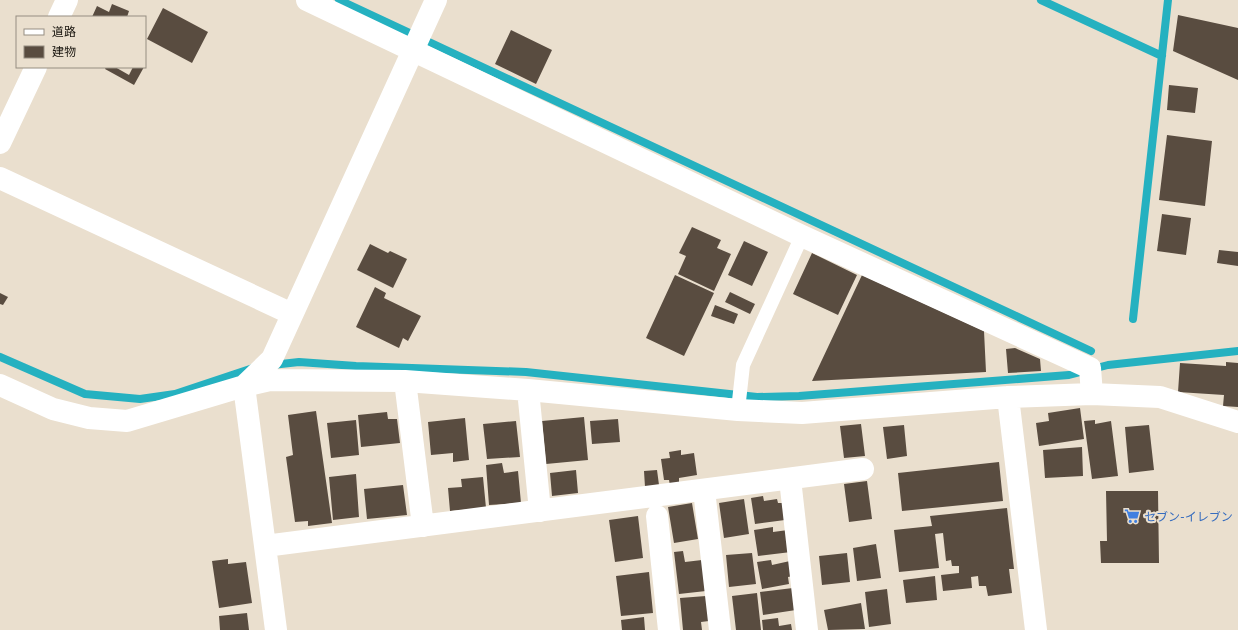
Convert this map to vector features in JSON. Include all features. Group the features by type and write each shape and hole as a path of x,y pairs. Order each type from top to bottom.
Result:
{"street":[{"path":"59,16 67,0"},
{"path":"307,0 802,236 1090,368 1092,394"},
{"path":"244,386 272,359 436,0"},
{"path":"0,143 36,68"},
{"path":"0,178 292,314"},
{"path":"0,385 53,409 90,418 127,421 244,386 270,380 405,381 528,390 738,410 802,414 1008,397 1092,394 1160,397 1238,422"},
{"path":"405,381 423,526"},
{"path":"244,386 276,630"},
{"path":"528,390 540,511"},
{"path":"1008,397 1036,630"},
{"path":"265,546 863,469"},
{"path":"790,479 807,630"},
{"path":"704,490 720,630"},
{"path":"657,516 669,630"}],"lane":[{"path":"738,410 743,365 802,236"}],"building":[{"path":"112,4 129,11 127,16 92,16 97,6 109,12"},
{"path":"163,8 208,32 192,63 147,39"},
{"path":"1178,15 1238,28 1238,80 1173,51"},
{"path":"511,30 552,50 536,84 495,64"},
{"path":"117,68 129,75 132,68 143,68 134,85 105,69"},
{"path":"1169,85 1198,88 1195,113 1167,110"},
{"path":"1167,135 1212,141 1205,206 1159,200"},
{"path":"1162,214 1191,218 1186,255 1157,251"},
{"path":"692,227 721,240 717,248 731,254 714,291 678,274 686,256 679,253"},
{"path":"744,241 768,252 752,286 728,275"},
{"path":"370,244 388,253 390,251 407,259 393,288 357,270"},
{"path":"1219,250 1238,252 1238,266 1217,263"},
{"path":"812,253 857,275 838,315 793,294"},
{"path":"675,275 714,293 684,356 646,338"},
{"path":"862,275 984,331 986,372 812,381"},
{"path":"375,287 386,293 384,298 421,316 408,341 403,338 399,348 356,327"},
{"path":"730,292 755,304 750,314 725,302"},
{"path":"0,293 8,297 3,305 0,304"},
{"path":"715,305 738,314 734,324 711,316"},
{"path":"1015,348 1040,359 1041,371 1008,373 1006,349"},
{"path":"1226,362 1238,363 1238,407 1223,406 1224,395 1178,392 1180,363 1226,366"},
{"path":"1080,408 1084,439 1039,446 1036,423 1049,421 1048,413"},
{"path":"316,411 332,523 308,526 308,521 295,522 286,457 293,455 288,415"},
{"path":"387,412 388,419 397,419 400,443 361,447 358,415"},
{"path":"584,417 588,460 546,464 542,421"},
{"path":"465,418 469,460 453,462 453,453 431,455 428,422"},
{"path":"618,419 620,442 592,444 590,421"},
{"path":"356,420 359,455 331,458 327,423"},
{"path":"1095,420 1095,424 1111,421 1118,476 1092,479 1084,421"},
{"path":"516,421 520,457 487,459 483,424"},
{"path":"861,424 865,456 844,458 840,426"},
{"path":"904,425 907,456 887,459 883,427"},
{"path":"1149,425 1154,470 1129,473 1125,427"},
{"path":"1082,447 1083,476 1045,478 1043,450"},
{"path":"681,450 681,455 694,453 697,475 679,478 679,484 670,486 669,480 664,480 661,459 670,458 669,452"},
{"path":"999,462 1003,501 902,511 898,473"},
{"path":"502,463 504,473 518,471 521,503 489,505 486,465"},
{"path":"576,470 578,493 552,496 550,473"},
{"path":"657,470 659,485 645,487 644,471"},
{"path":"356,474 359,517 333,520 329,477"},
{"path":"483,477 486,508 450,511 448,488 462,487 461,479"},
{"path":"867,481 872,519 849,522 844,484"},
{"path":"403,485 407,515 367,519 364,489"},
{"name":"セブン-イレブン","path":"1106,491 1158,491 1159,563 1101,563 1100,541 1107,541"},
{"path":"763,496 764,501 777,499 778,503 782,503 785,520 755,524 751,498"},
{"path":"744,499 749,534 724,538 719,503"},
{"path":"692,503 698,539 674,543 668,507"},
{"path":"1007,508 1014,569 1009,569 1012,593 988,596 986,586 979,586 978,576 971,577 972,588 943,591 941,575 959,573 959,566 952,566 951,560 946,561 943,533 935,534 939,568 899,572 894,530 932,526 930,516"},
{"path":"638,516 643,558 615,562 609,520"},
{"path":"773,527 773,532 788,530 791,552 758,556 754,530"},
{"path":"876,544 881,578 857,581 853,548"},
{"path":"683,551 685,562 702,560 706,591 679,594 674,552"},
{"path":"752,553 756,584 729,587 726,555"},
{"path":"847,553 850,582 822,585 819,556"},
{"path":"228,559 228,564 246,562 252,603 219,608 212,561"},
{"path":"771,560 772,565 790,561 793,576 788,577 789,584 762,589 757,562"},
{"path":"649,572 653,613 621,616 616,576"},
{"path":"935,576 937,600 906,603 903,580"},
{"path":"793,588 796,610 763,615 760,592"},
{"path":"887,589 891,624 869,627 865,592"},
{"path":"757,593 761,630 736,630 732,596"},
{"path":"706,596 709,621 701,622 702,630 683,630 680,598"},
{"path":"861,603 865,629 828,630 824,610"},
{"path":"247,613 249,630 220,630 219,616"},
{"path":"644,617 645,630 622,630 621,620"},
{"path":"778,618 779,626 791,624 792,630 763,630 762,620"}],"waterway":[{"path":"339,0 1091,351"},
{"path":"1041,0 1162,56"},
{"path":"1133,319 1168,0"},
{"path":"272,365 299,362 356,366 526,372 757,397 799,396 1069,375 1108,365 1238,351"},
{"path":"0,357 85,394 140,399 175,394 256,367"}],"place":[{"name":"セブン-イレブン","path":"1132,516"}]}
